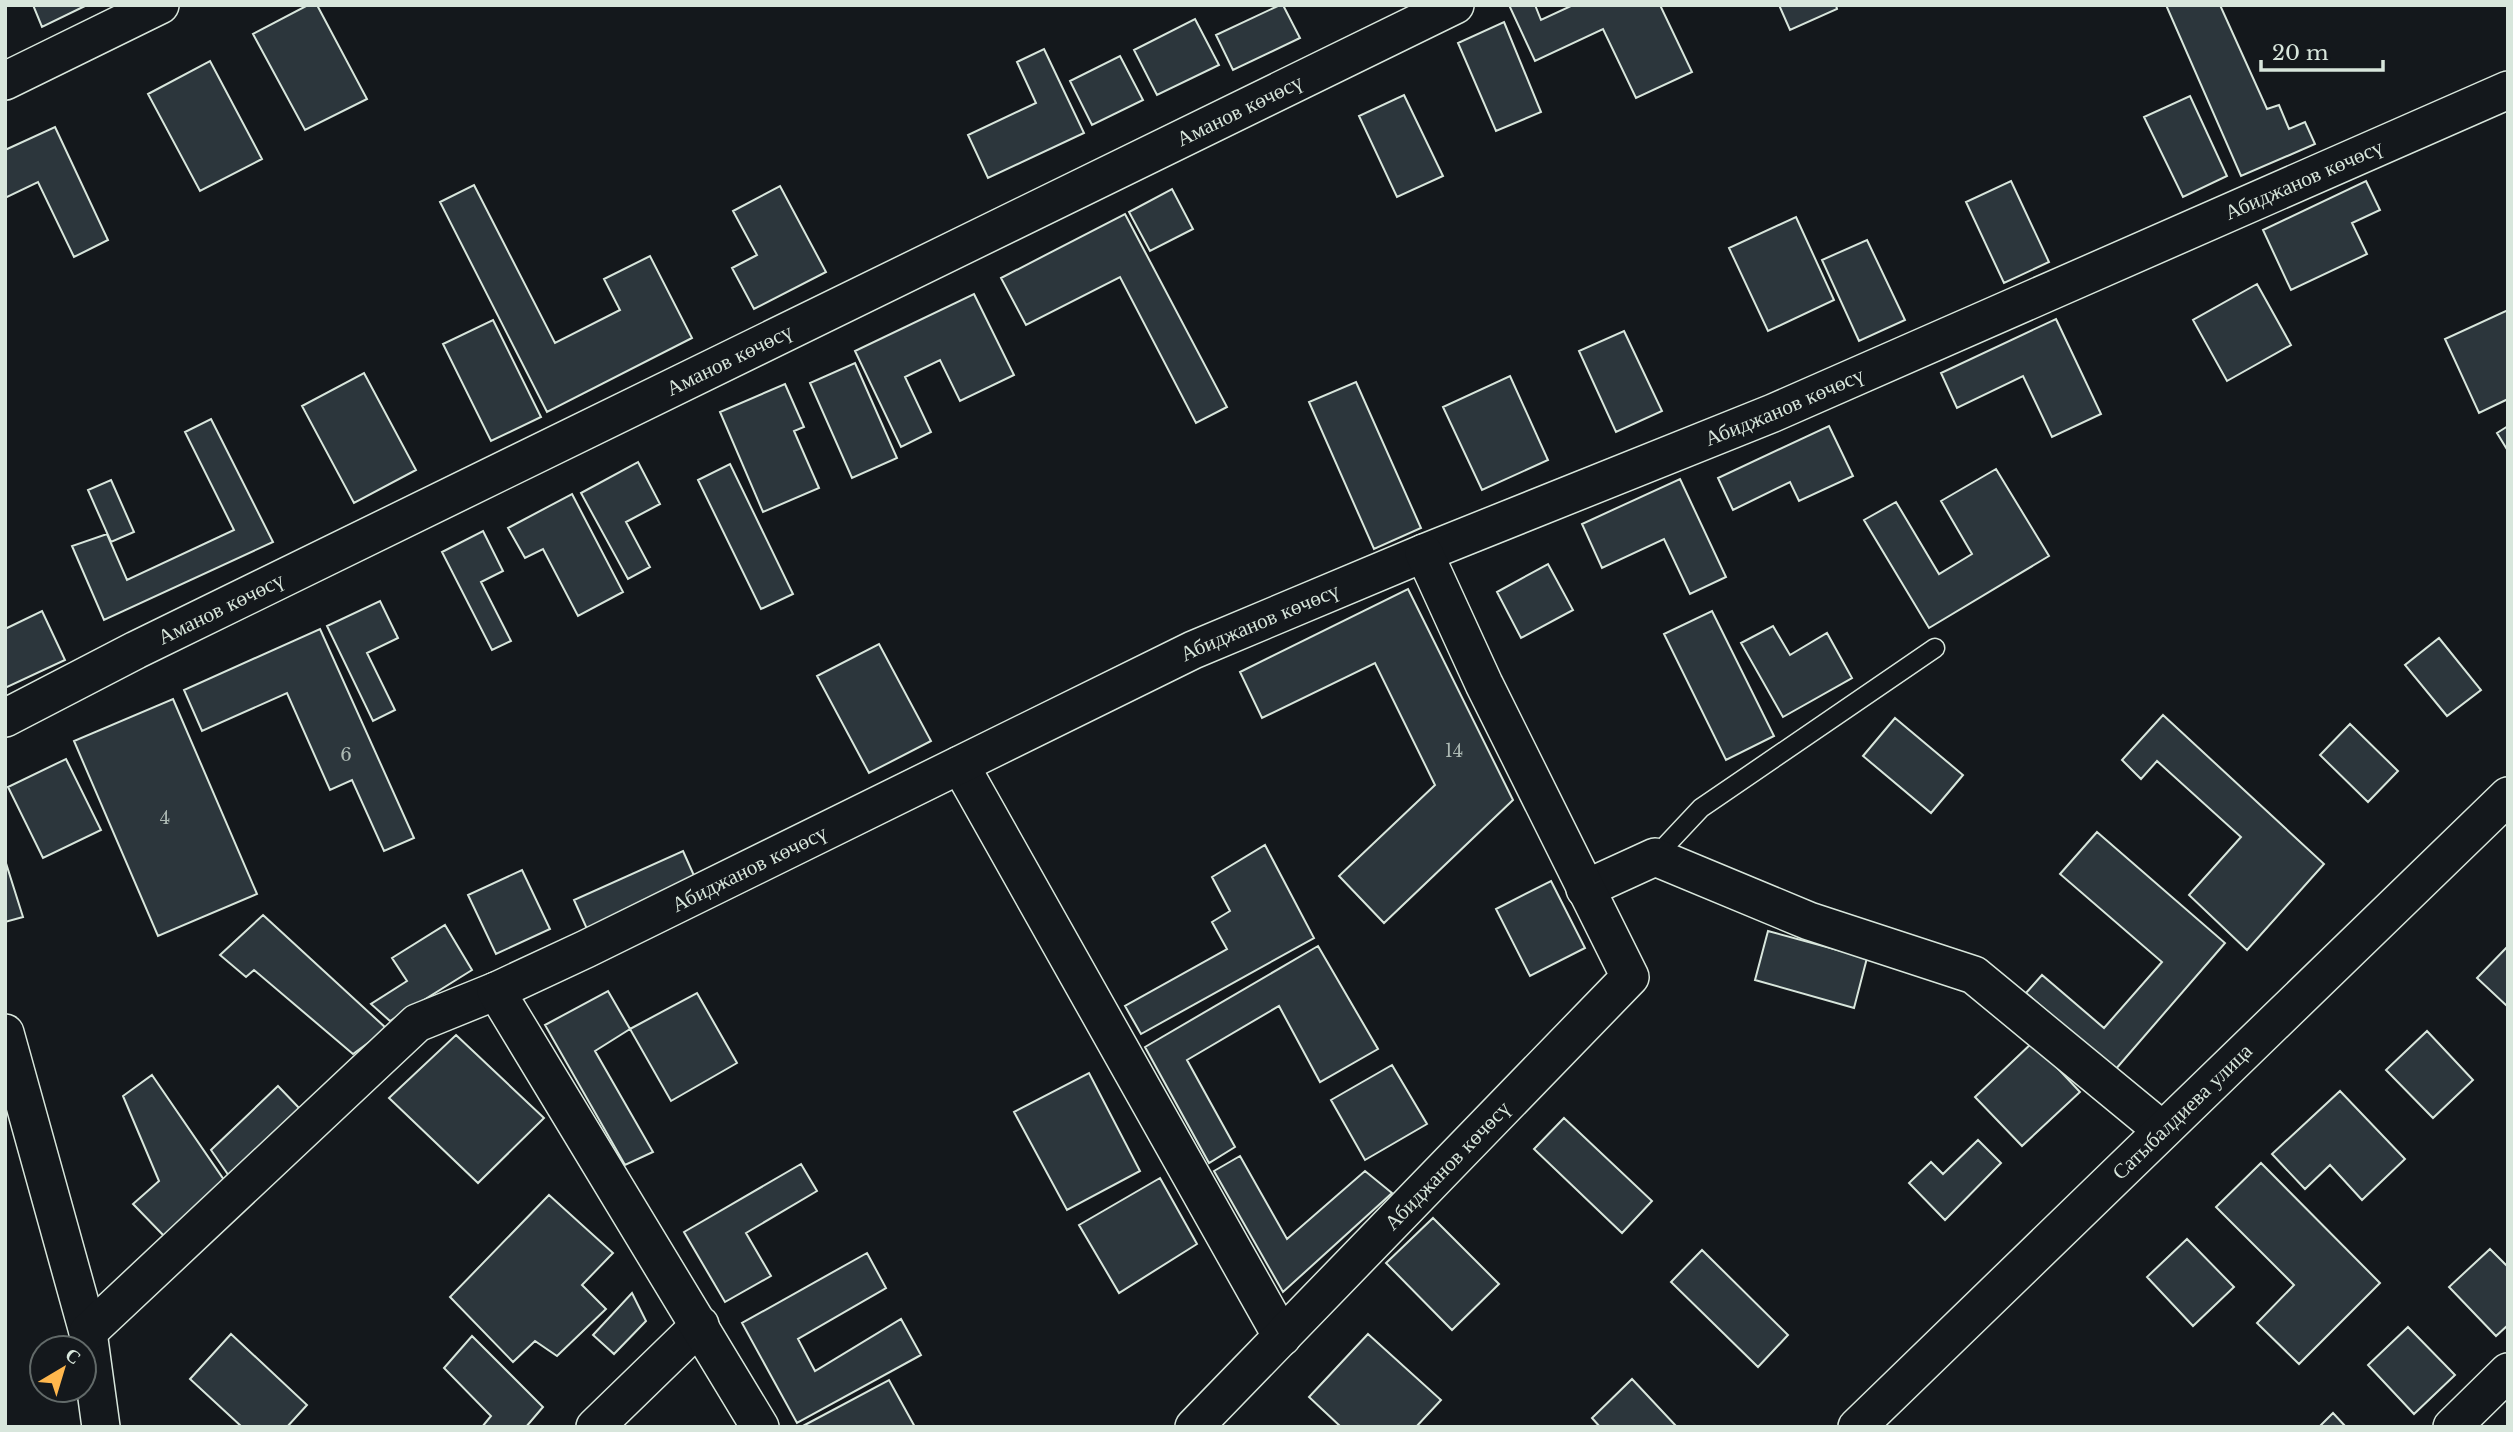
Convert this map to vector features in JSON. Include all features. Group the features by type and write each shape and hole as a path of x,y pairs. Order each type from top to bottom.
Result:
{"street":[{"path":"5,80 160,5"},
{"name":"Аманов көчөсү","path":"5,718 1399,18 1455,5"},
{"name":"Абиджанов көчөсү","path":"88,1332 417,1023 586,950 1193,650 1424,553 1773,413 2508,90"},
{"path":"1424,553 1484,684 1585,889 1655,857 1809,921 1974,975 2162,1130"},
{"path":"960,765 1282,1336"},
{"name":"Сатыбалдиева улица","path":"1857,1427 2508,796"},
{"name":"Абиджанов көчөсү","path":"1195,1427 1630,977 1585,889"},
{"path":"496,991 760,1427"},
{"path":"7,1045 88,1332 101,1427"},
{"path":"595,1427 700,1325"},
{"path":"2452,1427 2508,1372"}],"lane":[{"path":"1655,857 1701,808 1935,648"}],"building":[{"path":"33,5 87,5 42,27"},
{"path":"308,5 317,5 367,99 305,130 253,34"},
{"path":"1283,5 1300,38 1233,70 1216,35"},
{"path":"1509,5 1535,5 1541,20 1573,5 1660,5 1692,72 1636,98 1603,29 1535,61"},
{"path":"1779,5 1836,5 1837,9 1790,30"},
{"path":"2166,5 2220,5 2267,109 2279,105 2289,129 2305,122 2315,144 2241,176"},
{"path":"1195,19 1219,65 1157,95 1134,50"},
{"path":"1504,22 1541,112 1496,131 1458,43"},
{"path":"1044,49 1084,133 988,178 968,135 1036,103 1017,62"},
{"path":"1120,56 1143,100 1092,125 1070,81"},
{"path":"210,61 262,159 200,191 148,94"},
{"path":"1404,95 1443,176 1397,197 1359,116"},
{"path":"2190,96 2227,176 2183,197 2144,117"},
{"path":"55,127 108,240 74,257 38,182 5,198 5,150"},
{"path":"2011,181 2049,262 2004,283 1966,202"},
{"path":"2366,181 2380,210 2352,223 2367,254 2291,290 2263,230"},
{"path":"474,185 555,343 620,310 604,279 650,256 692,338 547,412 440,202"},
{"path":"780,186 826,272 754,309 732,268 757,255 733,211"},
{"path":"1172,189 1193,229 1150,251 1129,212"},
{"path":"1125,214 1227,407 1196,423 1120,277 1026,325 1001,278"},
{"path":"1796,217 1834,300 1768,331 1729,248"},
{"path":"1867,240 1905,320 1859,341 1822,260"},
{"path":"2257,284 2291,345 2227,381 2193,320"},
{"path":"974,294 1014,375 960,401 940,360 905,377 931,432 901,447 855,351"},
{"path":"2508,310 2508,399 2479,413 2445,339"},
{"path":"2056,319 2101,414 2052,437 2023,376 1957,408 1941,373"},
{"path":"493,320 541,417 491,441 443,344"},
{"path":"1624,331 1662,411 1616,432 1579,351"},
{"path":"855,363 897,458 852,478 810,383"},
{"path":"364,373 416,470 354,503 302,406"},
{"path":"1510,376 1548,460 1482,490 1443,407"},
{"path":"1356,382 1421,528 1374,549 1309,402"},
{"path":"785,384 804,427 794,431 819,488 763,512 720,412"},
{"path":"211,419 273,542 104,620 72,546 107,534 127,580 234,530 185,432"},
{"path":"1829,426 1853,476 1799,501 1790,482 1733,510 1718,478"},
{"path":"2508,426 2508,451 2497,433"},
{"path":"638,462 660,504 626,522 650,567 628,579 581,493"},
{"path":"730,464 793,594 761,609 698,480"},
{"path":"1996,469 2049,556 1929,628 1864,520 1896,502 1939,574 1972,554 1941,501"},
{"path":"1680,479 1726,577 1690,594 1664,539 1602,568 1582,524"},
{"path":"111,480 134,532 111,542 88,490"},
{"path":"572,494 623,592 578,616 543,549 525,558 508,528"},
{"path":"483,531 503,571 481,582 511,641 492,650 442,552"},
{"path":"1548,564 1573,610 1521,638 1497,592"},
{"path":"1408,589 1513,800 1384,923 1339,876 1435,785 1375,663 1262,718 1240,672"},
{"path":"380,601 398,638 367,653 395,710 373,721 327,626"},
{"path":"42,611 65,660 5,688 5,629"},
{"path":"1712,611 1774,736 1726,760 1664,634"},
{"path":"1773,626 1790,655 1827,633 1852,678 1783,717 1741,643"},
{"path":"320,629 414,838 384,851 352,780 330,790 287,693 202,731 184,690"},
{"path":"2439,638 2481,690 2447,716 2405,665"},
{"path":"879,644 931,741 869,773 817,676"},
{"path":"173,699 257,894 158,936 74,741"},
{"path":"2163,715 2324,864 2247,950 2189,895 2241,837 2157,761 2141,779 2122,760"},
{"path":"1895,718 1963,775 1931,813 1863,756"},
{"path":"2350,724 2398,771 2368,802 2320,755"},
{"path":"66,759 101,830 43,858 8,787"},
{"path":"2097,832 2225,943 2115,1070 2026,993 2042,975 2104,1028 2162,962 2060,874"},
{"path":"1265,845 1314,938 1141,1034 1125,1006 1227,949 1212,922 1230,911 1212,877"},
{"path":"683,851 696,880 587,929 574,900"},
{"path":"5,860 23,917 5,922"},
{"path":"522,870 550,929 496,954 468,895"},
{"path":"1551,881 1585,948 1530,976 1496,909"},
{"path":"263,915 387,1029 353,1054 254,970 246,977 220,955"},
{"path":"445,925 472,970 390,1021 371,1004 407,981 392,958"},
{"path":"1768,931 1867,958 1854,1008 1755,980"},
{"path":"1318,946 1378,1049 1320,1082 1279,1006 1187,1060 1235,1147 1209,1163 1145,1047"},
{"path":"2508,946 2508,1007 2477,978"},
{"path":"608,991 630,1029 595,1051 653,1152 625,1165 545,1025"},
{"path":"697,993 737,1063 671,1101 630,1029"},
{"path":"2427,1031 2473,1080 2433,1118 2386,1070"},
{"path":"456,1035 544,1118 478,1183 389,1098"},
{"path":"2033,1042 2080,1092 2022,1146 1975,1097"},
{"path":"1392,1065 1427,1124 1365,1160 1331,1100"},
{"path":"1089,1073 1140,1171 1067,1210 1014,1112"},
{"path":"152,1075 224,1180 166,1238 133,1204 159,1181 123,1096"},
{"path":"278,1086 301,1110 229,1176 211,1150"},
{"path":"2340,1091 2405,1159 2362,1200 2330,1165 2305,1189 2272,1154"},
{"path":"1564,1118 1652,1201 1622,1233 1534,1149"},
{"path":"1978,1140 2001,1163 1945,1220 1909,1183 1931,1162 1943,1174"},
{"path":"1240,1156 1287,1239 1365,1171 1392,1193 1283,1292 1214,1171"},
{"path":"2261,1163 2380,1283 2299,1364 2257,1323 2294,1285 2216,1207"},
{"path":"801,1164 817,1191 746,1233 771,1276 725,1302 684,1232"},
{"path":"1160,1178 1197,1244 1119,1293 1079,1225"},
{"path":"549,1195 613,1253 582,1285 606,1309 557,1356 535,1341 513,1362 450,1297"},
{"path":"1433,1218 1499,1284 1452,1330 1386,1263"},
{"path":"2187,1239 2234,1287 2193,1326 2147,1277"},
{"path":"2490,1249 2508,1267 2508,1325 2496,1336 2449,1287"},
{"path":"1702,1250 1788,1335 1758,1367 1671,1282"},
{"path":"867,1253 886,1288 798,1339 815,1371 901,1319 921,1355 797,1423 742,1323"},
{"path":"632,1293 646,1321 614,1354 593,1335"},
{"path":"2408,1327 2455,1375 2414,1414 2368,1365"},
{"path":"231,1334 307,1405 287,1427 242,1427 190,1379"},
{"path":"1368,1334 1441,1400 1416,1427 1341,1427 1309,1397"},
{"path":"472,1336 543,1407 526,1427 482,1427 491,1416 444,1368"},
{"path":"1632,1379 1677,1427 1600,1427 1592,1418"},
{"path":"889,1380 915,1427 801,1427"},
{"path":"2333,1413 2346,1427 2319,1427"}]}
